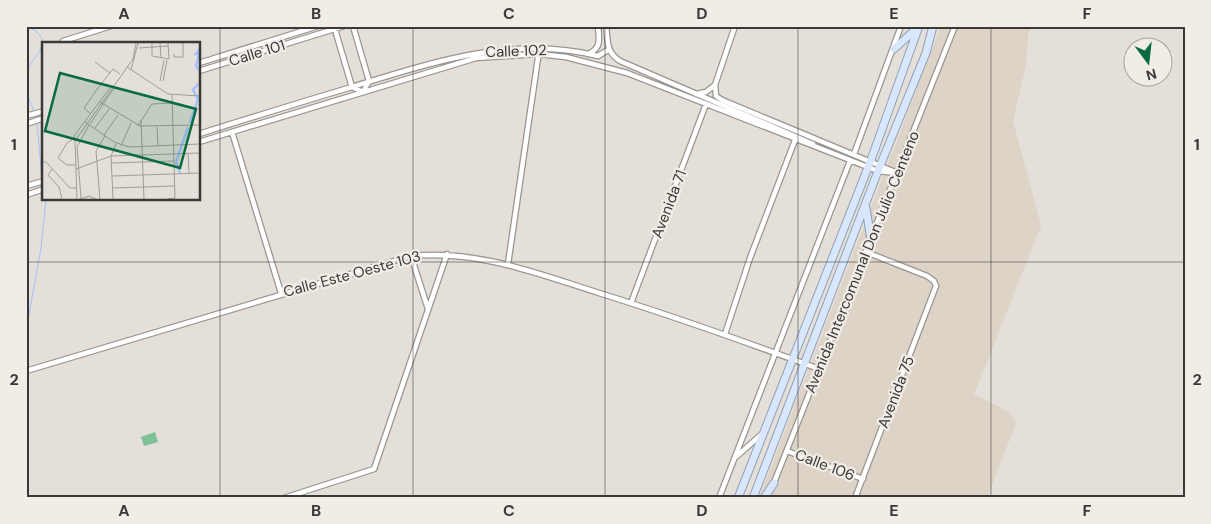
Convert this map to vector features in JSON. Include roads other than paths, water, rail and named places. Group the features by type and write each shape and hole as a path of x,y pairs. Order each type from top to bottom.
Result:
{"main road":[{"path":"894,49 918,26"},
{"name":"Avenida Intercomunal Don Julio Centeno","path":"738,498 869,163 918,26"},
{"name":"Avenida Intercomunal Don Julio Centeno","path":"753,498 926,53 933,26"},
{"path":"866,207 871,240"},
{"path":"764,498 774,482"}],"street":[{"path":"62,41 111,26"},
{"name":"Calle 101","path":"200,63 318,26"},
{"name":"Calle 101","path":"200,71 344,26"},
{"path":"337,28 352,87 363,92 369,81 353,26"},
{"path":"588,54 596,51 599,44 598,26"},
{"path":"606,26 608,50"},
{"path":"695,94 706,92 715,85 734,26"},
{"path":"854,154 901,26"},
{"name":"Avenida Intercomunal Don Julio Centeno","path":"768,498 955,26"},
{"name":"Calle 102","path":"200,134 454,56 501,48 539,48 598,56 608,50 620,62 806,139 819,148"},
{"path":"508,264 539,48"},
{"name":"Calle 102","path":"200,142 476,58 538,54 566,57 627,73 850,161 869,163"},
{"name":"Calle 102","path":"715,85 716,96 722,100 854,154 880,168 896,172"},
{"name":"Avenida 71","path":"631,303 706,104"},
{"path":"26,116 42,112"},
{"path":"27,124 42,119"},
{"path":"232,132 282,293"},
{"path":"725,334 750,258 795,140"},
{"path":"719,498 850,161"},
{"path":"26,186 42,182"},
{"path":"26,195 42,190"},
{"name":"Avenida 75","path":"855,498 936,286 934,281 927,276 866,252"},
{"path":"284,498 374,469 447,254"},
{"name":"Calle Este Oeste 103","path":"26,371 411,256 447,254 469,256 508,264 725,334 819,369"},
{"path":"411,256 428,309"},
{"path":"736,456 764,432"},
{"name":"Calle 106","path":"787,451 863,479"}],"waterway":[{"path":"26,72 41,48 42,43 38,33 28,26"},
{"path":"26,92 34,111"},
{"path":"37,122 42,180"},
{"path":"26,331 41,248 46,200"}]}
